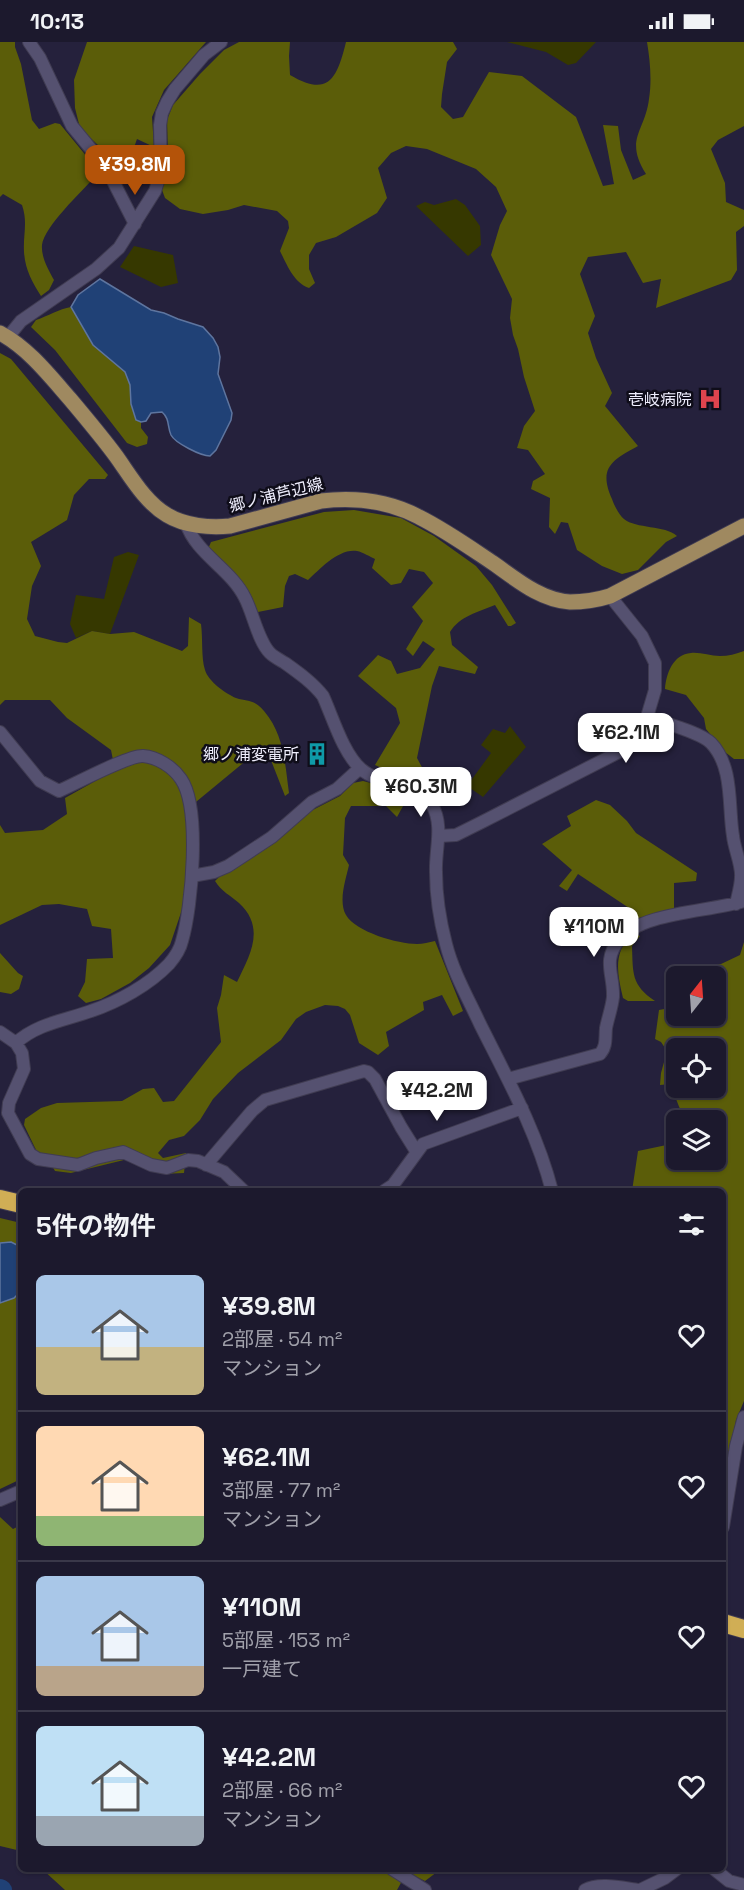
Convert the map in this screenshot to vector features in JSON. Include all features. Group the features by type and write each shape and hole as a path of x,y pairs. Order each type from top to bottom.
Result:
{"highway":[{"path":"0,1199 18,1203"},
{"path":"726,1624 744,1629"}],"main road":[{"name":"郷ノ浦芦辺線","path":"4,335 50,375 104,439 149,501 170,517 186,523 224,527 321,501 345,499 369,501 400,508 419,516 468,546 528,588 545,596 568,602 598,600 610,596 744,526"}],"street":[{"path":"29,42 40,58 72,126 95,154 107,163 112,179 135,224"},
{"path":"4,335 96,269 119,248 155,191 162,172 159,125 165,108 175,89 204,55 221,42"},
{"path":"186,523 194,540 245,597 269,652 317,688 323,696 351,759 375,777 412,787 432,805 437,818 439,836 436,875 449,955 467,997 522,1108 544,1160 551,1188"},
{"path":"439,836 456,835 617,753 638,735 647,717 655,690 655,663 642,636 610,596"},
{"path":"508,1079 600,1054 605,1049 606,1027 613,996 609,958 619,939 627,932 656,919 740,903 742,875 732,833 724,766 719,754 711,743 702,737 647,717"},
{"path":"0,732 40,781 60,791 140,755 165,764 182,780 189,802 193,836 191,899 178,953 161,972 145,984 94,1010 40,1027 24,1035 16,1043"},
{"path":"192,876 214,872 228,866 272,837 312,802 338,789 360,768"},
{"path":"0,1032 16,1043 22,1053 24,1069 9,1103 8,1113 30,1154 38,1159 78,1165 123,1152 150,1164 167,1168 188,1160 198,1161 224,1172 241,1188"},
{"path":"206,1165 252,1111 265,1100 364,1071 375,1079 400,1127 416,1151"},
{"path":"388,1188 423,1144 522,1108"},
{"path":"726,1508 736,1446 744,1417"},
{"path":"0,1500 18,1492"},
{"path":"397,1872 425,1890"},
{"path":"585,1890 601,1887 639,1890 673,1872"},
{"path":"718,1872 729,1881 744,1885"}],"shaded area":[{"path":"0,42 15,42 32,120 39,129 55,123 60,124 92,163 94,178 64,210 44,237 42,245 45,263 54,280 49,290 41,296 26,264 25,217 22,205 3,194 0,197"},
{"path":"87,42 206,42 164,90 152,117 154,147 137,139 130,159 120,166 80,128 75,108 74,80"},
{"path":"239,42 290,42 290,75 314,85 329,81 335,74 346,42 453,42 457,49 447,62 441,107 453,119 463,117 489,72 522,76 576,117 603,186 614,184 603,125 618,126 621,150 633,180 646,174 640,162 636,144 650,92 647,42 744,42 744,126 718,140 711,149 725,183 726,202 744,210 744,226 736,232 737,270 731,280 656,308 661,279 643,283 626,252 588,257 580,274 595,316 588,333 596,358 612,393 605,406 638,446 615,461 607,472 606,480 615,507 620,515 629,522 665,530 677,536 666,542 638,570 622,574 602,566 577,550 568,523 561,522 555,534 549,527 550,498 531,489 533,481 545,474 528,450 517,448 524,426 535,411 513,335 510,318 512,299 491,255 507,211 496,187 476,169 427,149 406,146 391,153 378,168 387,198 377,213 336,237 316,243 309,255 309,269 315,283 309,288 295,278 280,251 289,228 288,221 277,211 244,205 203,214 180,209 165,198 162,190 168,155 167,120 173,105 224,50"},
{"path":"507,42 596,42 576,63 568,65 546,52"},
{"path":"456,199 465,205 480,226 481,245 468,256 416,206 425,202 434,205"},
{"path":"134,246 173,255 178,283 161,287 120,267"},
{"path":"71,307 93,345 125,372 130,385 131,404 136,420 141,422 141,428 148,437 147,444 137,447 127,443 55,350 31,327 36,320"},
{"path":"0,353 11,359 108,475 105,479 89,479 74,495 67,520 31,542 41,566 32,586 27,619 35,636 67,643 92,631 110,634 134,632 182,651 188,646 189,617 201,624 205,670 213,683 236,698 260,707 276,729 280,739 289,793 285,796 265,745 185,811 188,892 170,945 149,968 130,983 101,999 86,1003 78,996 85,982 87,959 113,958 111,929 92,926 87,909 59,904 42,905 0,925 0,825 5,833 43,830 67,814 65,798 115,770 111,750 67,718 50,700 5,700 0,705"},
{"path":"354,510 401,518 434,536 476,566 492,585 516,623 508,626 495,605 464,618 450,632 452,645 478,667 475,674 439,666 432,686 417,758 424,771 417,778 407,780 375,765 400,723 396,708 358,676 378,655 391,661 397,674 420,668 435,649 423,641 413,656 406,649 423,621 412,607 433,583 424,572 409,569 401,583 391,585 372,568 375,559 350,551 330,560 308,580 295,574 289,576 285,586 283,607 258,612 246,588 208,549 211,542 324,512"},
{"path":"128,552 139,555 110,634 92,631 76,638 70,624 76,595 104,599 114,557"},
{"path":"744,651 744,759 734,759 725,752 706,729 704,718 686,695 665,689 672,666 679,657 685,654 723,656"},
{"path":"510,726 526,747 483,797 467,786 491,753 481,745 493,729 505,733"},
{"path":"363,781 379,785 407,799 397,817 386,806 351,806 345,818 343,855 349,865 343,897 346,915 368,932 399,942 417,944 435,941 463,1011 453,1016 442,995 423,1002 424,1010 386,1032 389,1046 378,1055 359,1043 350,1015 345,1009 325,1005 306,1012 296,1019 281,1040 238,1073 213,1099 200,1120 184,1136 169,1140 158,1153 163,1158 186,1153 184,1173 161,1174 128,1159 71,1173 55,1171 47,1157 37,1152 24,1125 25,1119 41,1108 57,1103 122,1101 143,1089 154,1088 163,1102 174,1101 221,1042 217,1008 224,975 237,982 247,962 253,942 252,922 247,912 215,881 224,872 251,858 303,815 340,796 353,783"},
{"path":"596,800 610,805 636,833 697,873 696,881 674,883 674,912 627,927 624,921 632,910 578,874 567,891 559,886 572,870 542,844 571,826 567,816"},
{"path":"632,933 640,936 632,946 637,984 655,1001 628,1001 623,998 618,972 619,956"},
{"path":"744,942 744,1401 736,1420 726,1474 726,1188 632,1188 638,1151 666,1145 666,1170 726,1170 726,1110 680,1110 676,1098 726,1098 726,1038 666,1038 666,1050 661,1042 655,1039 659,1010 666,1009 666,1026 726,1026 726,966 702,966 721,964 740,955"},
{"path":"0,953 23,976 19,989 11,994 0,992"},
{"path":"666,1055 666,1084 660,1085"},
{"path":"0,1218 18,1222 18,1246 11,1242 0,1243"},
{"path":"18,1294 18,1480 0,1489 0,1303"},
{"path":"0,1517 13,1529 18,1526 18,1850 0,1846"},
{"path":"45,1872 407,1872 397,1890 65,1890"},
{"path":"407,1872 437,1872 425,1881"}],"water":[{"path":"100,279 151,310 203,327 213,338 220,357 218,374 232,413 231,420 216,450 210,456 201,454 173,438 162,412 151,413 146,421 136,420 131,404 130,385 125,372 93,345 71,307 78,295"},
{"path":"11,1242 18,1246 18,1294 0,1303 0,1243"}],"place":[{"name":"壱岐病院","path":"710,399"},
{"name":"郷ノ浦変電所","path":"317,754"}]}
